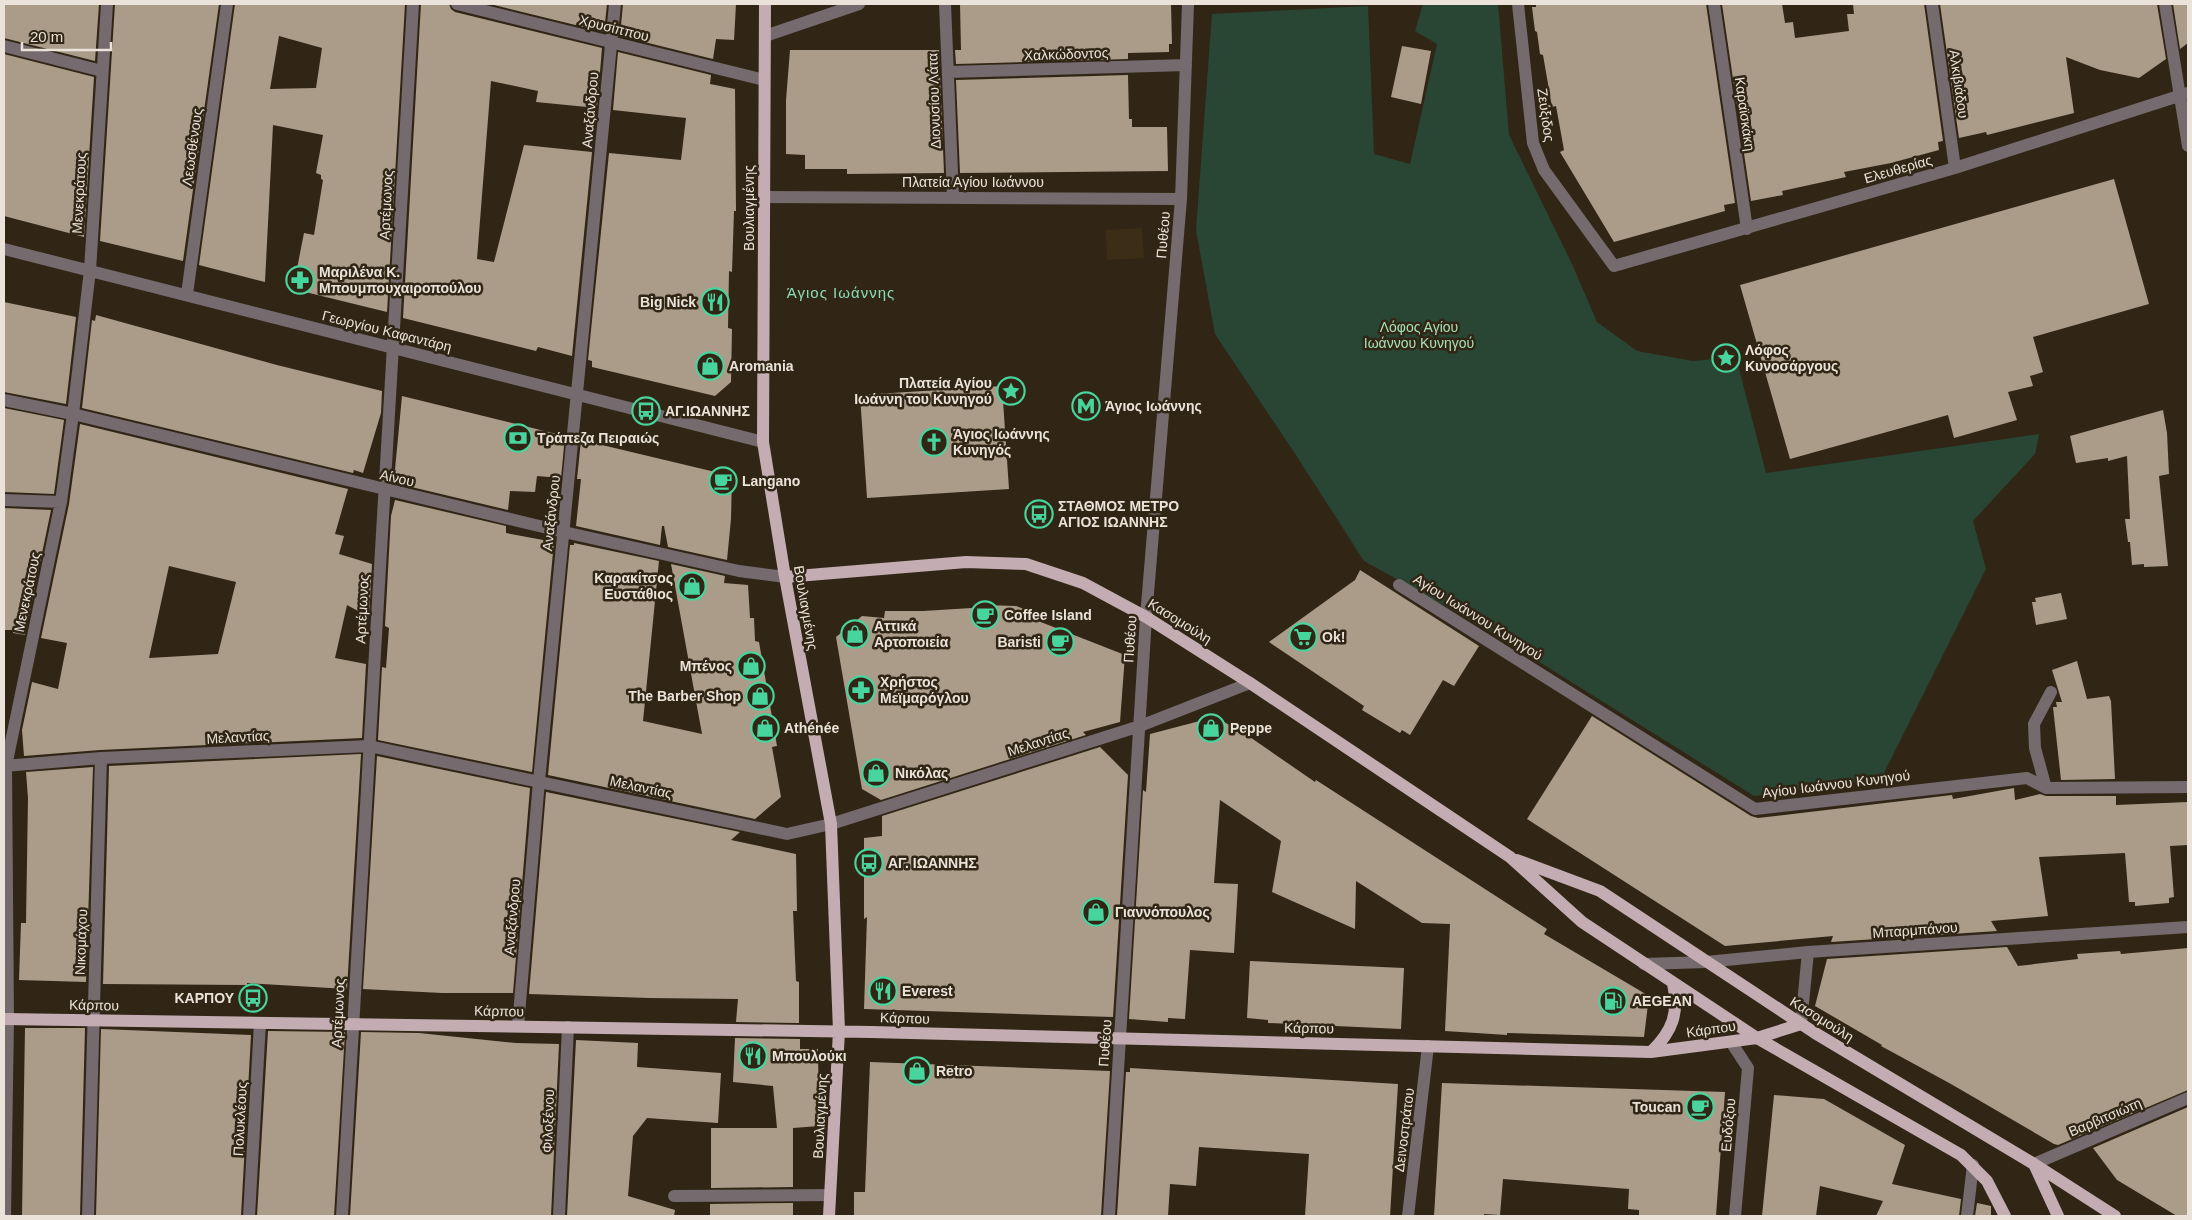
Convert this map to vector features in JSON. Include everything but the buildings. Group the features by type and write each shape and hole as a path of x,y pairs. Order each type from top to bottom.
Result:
{"main road":[{"name":"Βουλιαγμένης","path":"765,4 763,442 784,577 831,824 839,1031 829,1216"},
{"name":"Κασομούλη","path":"784,577 966,562 1026,564 1083,583 1146,617 1250,683 1510,857 1582,922 1757,1038 1961,1155 1987,1181 2006,1216"},
{"name":"Κασομούλη","path":"1510,857 1600,891 1801,1024 2034,1164 2115,1216"},
{"path":"1651,1052 1664,1040 1672,1022 1677,1000 1673,983"},
{"name":"Κάρπου","path":"6,1019 839,1031 1651,1052 1757,1038 1801,1024"},
{"path":"2034,1164 2058,1216"}],"street":[{"name":"Μενεκράτους","path":"5,1216 5,766 61,502 74,414 90,270 107,4"},
{"name":"Λεωσθένους","path":"186,294 227,4"},
{"name":"Αρτέμωνος","path":"342,1216 412,4"},
{"name":"Χρυσίππου","path":"457,4 764,80"},
{"name":"Αναξάνδρου","path":"518,1026 539,781 615,4"},
{"path":"765,36 859,4"},
{"name":"Διονυσίου Λάτα","path":"945,4 953,197"},
{"name":"Πυθέου","path":"1108,1216 1146,617 1181,199 1188,4"},
{"name":"Ζεύξιδος","path":"1518,4 1533,143 1544,170 1614,266"},
{"name":"Καραϊσκάκη","path":"1714,4 1747,229"},
{"name":"Αλκιβιάδου","path":"1932,4 1955,168"},
{"path":"2165,4 2184,94 2188,146"},
{"path":"4,46 102,71"},
{"name":"Χαλκώδοντος","path":"948,72 1186,65"},
{"name":"Ελευθερίας","path":"1614,266 1955,168 2184,94"},
{"name":"Πλατεία Αγίου Ιωάννου","path":"764,197 1181,199"},
{"name":"Γεωργίου Καφαντάρη","path":"4,249 763,442"},
{"name":"Αίνου","path":"4,400 74,414 564,532 740,571 784,577"},
{"path":"4,500 61,502"},
{"name":"Αγίου Ιωάννου Κυνηγού","path":"1398,585 1755,809 2027,778 2046,788 2188,787"},
{"name":"Μελαντίας","path":"5,766 101,758 369,746 787,834 831,824 1140,726 1250,683"},
{"path":"2046,788 2035,748 2034,724 2051,692"},
{"name":"Νικομάχου","path":"88,1216 101,758"},
{"name":"Μπαρμπάνου","path":"1644,964 1706,962 1808,952 2188,927"},
{"path":"1801,1024 1808,952"},
{"name":"Πολυκλέους","path":"249,1216 260,1023"},
{"name":"Φιλοξένου","path":"559,1216 568,1027"},
{"name":"Ευδόξου","path":"1731,1042 1748,1068 1735,1216"},
{"name":"Δεινοστράτου","path":"1408,1216 1428,1046"},
{"name":"Βαρβιτσιώτη","path":"2034,1164 2188,1098"},
{"path":"1967,1216 1973,1165"},
{"path":"674,1196 830,1195"}],"shaded area":[{"path":"1142,228 1144,258 1107,260 1106,230"}],"green space":[{"name":"Λόφος Αγίου Ιωάννου Κυνηγού","path":"1423,4 1498,4 1509,135 1572,264 1597,322 1637,351 1693,361 1726,358 1737,361 1766,473 2039,434 2035,454 1973,521 1986,569 1881,779 1754,796 1483,627 1364,561 1215,334 1196,230 1212,14 1368,6 1374,154 1410,164 1437,44 1415,31"}],"place":[{"name":"Μαριλένα Κ. Μπουμπουχαιροπούλου","path":"300,280"},
{"name":"Big Nick","path":"715,302"},
{"name":"Λόφος Κυνοσάργους","path":"1726,358"},
{"name":"Aromania","path":"710,366"},
{"name":"Πλατεία Αγίου Ιωάννη του Κυνηγού","path":"1011,391"},
{"name":"Άγιος Ιωάννης","path":"1086,406"},
{"name":"ΑΓ.ΙΩΑΝΝΗΣ","path":"646,411"},
{"name":"Τράπεζα Πειραιώς","path":"518,438"},
{"name":"Άγιος Ιωάννης Κυνηγός","path":"934,442"},
{"name":"Langano","path":"723,481"},
{"name":"ΣΤΑΘΜΟΣ ΜΕΤΡΟ ΑΓΙΟΣ ΙΩΑΝΝΗΣ","path":"1039,514"},
{"name":"Καρακίτσος Ευστάθιος","path":"692,586"},
{"name":"Coffee Island","path":"985,615"},
{"name":"Αττικά Αρτοποιεία","path":"855,634"},
{"name":"Ok!","path":"1303,637"},
{"name":"Baristi","path":"1060,642"},
{"name":"Μπένος","path":"751,666"},
{"name":"Χρήστος Μεϊμαρόγλου","path":"861,690"},
{"name":"The Barber Shop","path":"760,696"},
{"name":"Athénée","path":"765,728"},
{"name":"Peppe","path":"1211,728"},
{"name":"Νικόλας","path":"876,773"},
{"name":"ΑΓ. ΙΩΑΝΝΗΣ","path":"869,863"},
{"name":"Γιαννόπουλος","path":"1096,912"},
{"name":"Everest","path":"883,991"},
{"name":"ΚΑΡΠΟΥ","path":"253,998"},
{"name":"AEGEAN","path":"1613,1001"},
{"name":"Μπουλούκι","path":"753,1056"},
{"name":"Retro","path":"917,1071"},
{"name":"Toucan","path":"1700,1107"}],"district":[{"name":"Άγιος Ιωάννης","path":"841,293"}]}
